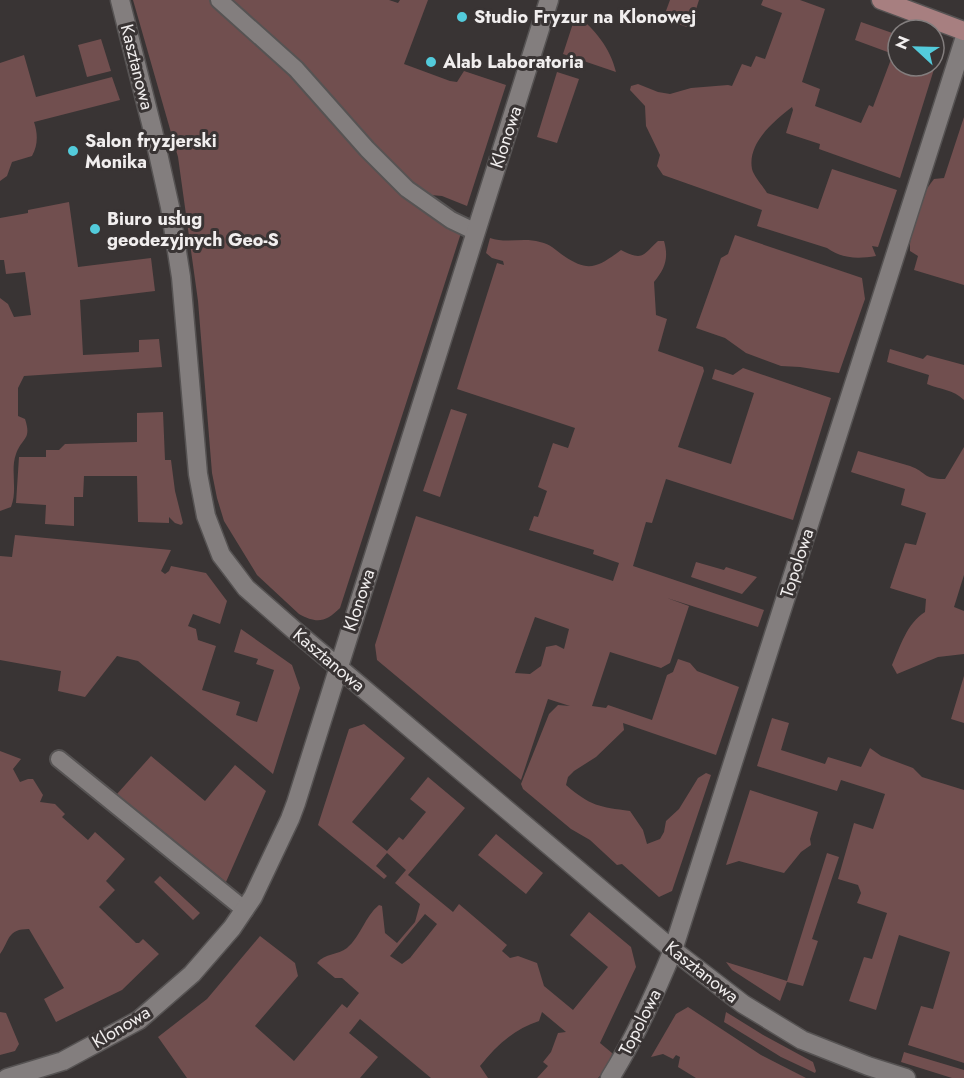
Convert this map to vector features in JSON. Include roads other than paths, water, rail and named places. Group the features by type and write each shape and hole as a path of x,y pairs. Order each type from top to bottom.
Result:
{"street":[{"name":"Kasztanowa","path":"120,0 170,207 181,277 198,474 206,516 222,555 246,588 673,950 743,1004 802,1040 906,1078"},
{"name":"Klonowa","path":"7,1078 63,1061 139,1020 192,974 254,897 290,819 549,0"},
{"path":"881,0 964,31"},
{"name":"Topolowa","path":"610,1078 625,1055 673,950 964,40"}],"lane":[{"path":"219,0 296,69 367,149 407,189 451,220 476,232"},
{"path":"59,759 245,910"}],"place":[{"name":"Studio Fryzur na Klonowej","path":"462,17"},
{"name":"Alab Laboratoria","path":"431,62"},
{"name":"Salon fryzjerski Monika","path":"73,151"},
{"name":"Biuro usług geodezyjnych Geo-S","path":"95,229"}]}
